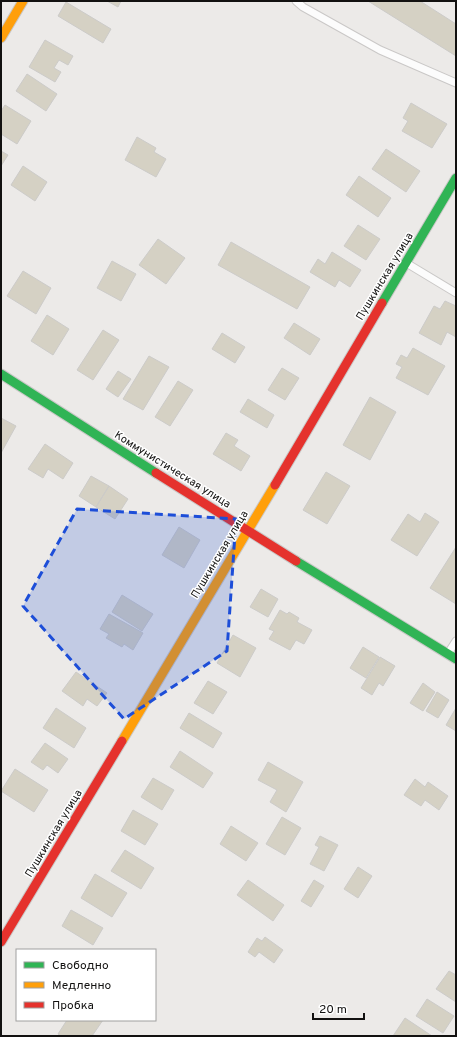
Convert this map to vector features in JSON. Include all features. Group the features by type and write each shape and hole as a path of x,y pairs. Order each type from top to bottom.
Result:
{"street":[{"path":"1,38 24,1"},
{"name":"Пушкинская улица","path":"1,942 248,531 456,178"},
{"name":"Коммунистическая улица","path":"1,374 248,531 452,656"}],"lane":[{"path":"296,1 303,7 380,50 456,83"},
{"path":"406,262 456,293"},
{"path":"452,656 456,640"}],"highlighted area":[{"path":"77,509 236,519 227,651 124,719 23,606"}],"building":[{"path":"107,1 121,1 118,7"},
{"path":"368,1 420,1 456,24 456,56"},
{"path":"66,2 111,29 103,43 58,16"},
{"path":"45,40 73,56 68,65 59,60 54,68 61,72 55,82 29,67"},
{"path":"27,74 57,94 46,111 16,91"},
{"path":"411,103 447,124 432,148 402,131 408,121 403,118"},
{"path":"5,105 31,121 17,144 1,134 1,111"},
{"path":"137,137 156,148 154,152 166,159 156,177 125,160"},
{"path":"386,149 420,171 406,192 372,169"},
{"path":"1,151 8,155 1,166"},
{"path":"23,166 47,182 35,201 11,185"},
{"path":"359,176 391,198 378,217 346,195"},
{"path":"358,225 380,239 366,260 344,246"},
{"path":"158,239 185,258 166,284 139,265"},
{"path":"231,242 310,287 297,309 218,265"},
{"path":"332,252 361,270 350,287 339,280 335,287 310,272 318,259 325,264"},
{"path":"112,261 136,274 121,301 97,288"},
{"path":"23,271 51,288 36,314 7,296"},
{"path":"445,301 456,306 456,337 447,332 441,345 419,333 434,306 440,309"},
{"path":"47,315 69,329 53,355 31,341"},
{"path":"294,323 320,339 310,355 284,338"},
{"path":"103,330 119,340 93,380 77,370"},
{"path":"222,333 245,347 235,363 212,349"},
{"path":"413,348 445,366 428,395 396,378 402,367 396,364 401,355 407,358"},
{"path":"149,356 169,367 143,410 123,399"},
{"path":"282,368 299,378 285,400 268,390"},
{"path":"118,371 131,379 118,397 106,389"},
{"path":"178,381 193,390 170,426 155,417"},
{"path":"370,397 396,412 370,460 343,445"},
{"path":"248,399 274,415 267,428 240,412"},
{"path":"1,418 16,426 1,453"},
{"path":"226,433 238,440 234,446 250,456 241,471 213,454"},
{"path":"45,444 73,463 63,479 48,469 43,478 28,469"},
{"path":"326,472 350,486 327,524 303,510"},
{"path":"91,476 109,486 96,507 79,496"},
{"path":"109,486 128,499 115,519 96,507"},
{"path":"425,513 439,522 417,556 391,540 408,514 420,522"},
{"path":"179,527 200,540 184,568 162,555"},
{"path":"456,547 456,604 430,588"},
{"path":"261,589 278,599 268,617 250,607"},
{"path":"122,595 153,614 142,631 112,612"},
{"path":"280,610 287,614 289,612 299,618 297,622 312,630 304,644 296,640 290,650 269,639 274,631 269,629"},
{"path":"109,614 143,633 133,650 124,644 122,647 106,638 109,634 100,629"},
{"path":"233,635 256,648 240,677 217,663"},
{"path":"363,647 379,657 366,678 350,668"},
{"path":"380,657 395,666 383,686 379,683 372,695 361,688"},
{"path":"76,672 107,693 97,706 87,699 83,706 62,691"},
{"path":"208,681 227,692 213,714 194,703"},
{"path":"423,683 435,692 423,711 410,703"},
{"path":"437,692 449,700 438,718 426,711"},
{"path":"56,708 86,728 74,748 43,728"},
{"path":"456,708 456,731 446,725"},
{"path":"189,713 222,733 213,748 180,728"},
{"path":"45,743 68,759 58,773 47,765 43,770 31,762"},
{"path":"180,751 213,773 203,788 170,767"},
{"path":"268,762 303,782 286,812 270,802 277,790 258,780"},
{"path":"15,769 48,790 34,812 1,791"},
{"path":"153,778 174,790 162,810 141,797"},
{"path":"415,779 425,787 428,782 448,796 439,810 425,800 421,806 404,795"},
{"path":"133,810 158,824 145,845 121,831"},
{"path":"282,817 301,828 285,855 266,844"},
{"path":"231,826 258,843 246,861 220,844"},
{"path":"320,836 338,845 324,871 310,864 319,847 315,845"},
{"path":"125,850 154,868 141,889 111,871"},
{"path":"358,867 372,876 358,898 344,889"},
{"path":"95,874 127,893 112,917 81,898"},
{"path":"248,880 284,905 273,921 237,895"},
{"path":"314,880 324,886 311,907 301,901"},
{"path":"71,910 103,928 93,945 62,926"},
{"path":"265,937 283,950 274,963 259,952 255,957 248,952 257,938 262,941"},
{"path":"449,971 456,975 456,1002 436,989"},
{"path":"427,999 454,1016 443,1033 416,1016"},
{"path":"405,1018 432,1036 393,1036"},
{"path":"66,1021 102,1021 92,1036 61,1036 58,1034"}],"traffic: fast":[{"path":"382,303 456,178"},
{"path":"1,374 156,473"},
{"path":"296,561 456,659"}],"traffic: slow":[{"path":"1,38 23,1"},
{"path":"122,741 275,485"}],"traffic: jam":[{"path":"275,485 382,303"},
{"path":"156,473 296,561"},
{"path":"1,942 122,741"}]}
